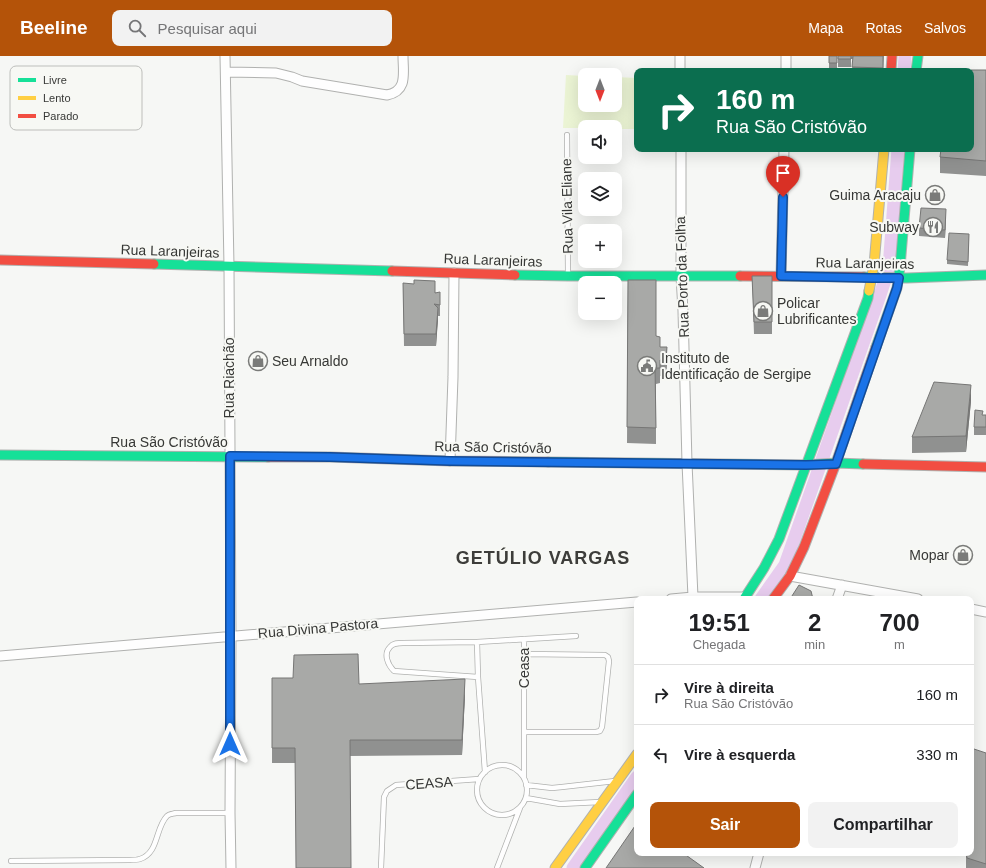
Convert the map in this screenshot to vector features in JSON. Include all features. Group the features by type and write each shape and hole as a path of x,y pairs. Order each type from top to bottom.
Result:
{"main road":[{"path":"891,68 892,56"},
{"path":"916,68 918,56"},
{"path":"746,596 764,568 779,538 868,298 874,278 884,152"},
{"path":"775,596 790,576 804,547 897,288 896,278 910,152"},
{"name":"Rua Laranjeiras","path":"0,260 568,276 781,276 907,278 985,274"},
{"name":"Rua São Cristóvão","path":"0,455 330,457 450,461 807,465 835,464 986,467"},
{"path":"555,868 634,758"},
{"path":"585,868 634,798"}],"street":[{"name":"Rua Riachão","path":"225,56 229,266 231,868"},
{"path":"226,72 276,73 302,81 387,95 393,94 401,87 403,80 403,56"},
{"path":"680,56 680,68"},
{"path":"786,56 786,68"},
{"name":"Rua Porto da Folha","path":"680,152 681,276 693,596"},
{"path":"781,276 784,152"},
{"path":"450,461 453,377 454,273"},
{"path":"790,576 902,596"},
{"path":"838,596 842,585"},
{"name":"Rua Divina Pastora","path":"0,656 634,602"},
{"path":"974,610 986,612"},
{"path":"755,868 758,856"}],"lane":[{"name":"Rua Vila Eliane","path":"567,135 568,276"},
{"path":"524,639 576,636"},
{"name":"Ceasa","path":"478,677 394,671 390,666 387,655 389,647 402,643 477,642 524,639 524,778 527,791 526,798"},
{"path":"477,642 485,772"},
{"path":"524,654 605,655 608,657 609,661 602,727 600,731 524,732"},
{"path":"521,806 512,814 494,814 488,812 480,803 477,788 479,780 485,772 494,766 508,766 518,771 524,778"},
{"name":"CEASA","path":"381,868 384,797 387,791 396,785 479,780"},
{"path":"526,785 552,788 619,780"},
{"path":"496,868 521,806 526,798 560,804 602,802"},
{"path":"11,861 141,859 148,854 155,845 163,821 168,815 176,812 230,812"}],"green space":[{"path":"566,75 578,76 578,112 622,112 622,77 634,78 634,129 622,129 622,120 578,120 578,128 563,128"}],"building":[{"path":"829,56 837,56 837,63 829,63"},
{"path":"838,56 851,56 851,59 838,59"},
{"path":"853,56 883,56 883,68 852,67"},
{"path":"974,70 986,70 986,161 940,157 941,152 974,152"},
{"path":"921,208 946,209 945,230 919,228"},
{"path":"949,233 969,234 968,262 947,260"},
{"name":"Policar Lubrificantes","path":"752,276 772,276 772,322 754,322"},
{"path":"414,280 435,281 435,293 440,292 440,305 434,304 438,308 436,334 404,334 403,283 414,284"},
{"name":"Instituto de Identificação de Sergipe","path":"628,280 656,280 656,336 660,337 660,347 667,347 666,360 660,360 660,368 655,368 656,428 627,427"},
{"path":"934,382 971,385 966,436 912,437"},
{"path":"975,410 983,411 982,415 986,415 986,427 974,427"},
{"path":"799,585 811,591 812,596 792,596"},
{"path":"358,654 359,684 465,679 462,740 350,740 351,868 296,868 295,748 272,748 272,678 293,678 294,655"},
{"path":"974,749 986,753 986,864 967,858 967,856 974,856"},
{"path":"634,827 634,856 687,856 704,868 606,868"}],"waterway":[{"path":"904,68 905,56"},
{"path":"763,596 785,565 889,268 898,152"},
{"path":"573,868 634,781"}],"traffic: fast":[{"path":"916,68 918,56"},
{"path":"876,347 897,288 910,152"},
{"path":"154,264 392,271"},
{"path":"515,275 740,276"},
{"path":"864,277 907,278 986,275"},
{"path":"746,596 764,568 779,539 868,298 869,291"},
{"path":"0,455 268,457"},
{"path":"548,462 806,465 836,463 863,464"},
{"path":"585,868 634,798"}],"traffic: slow":[{"path":"869,291 874,265 884,152"},
{"path":"555,868 634,758"}],"traffic: jam":[{"path":"891,68 892,56"},
{"path":"0,260 154,264"},
{"path":"392,271 515,275"},
{"path":"740,276 864,277"},
{"path":"775,596 790,576 804,547 836,463 876,347"},
{"path":"268,457 548,462"},
{"path":"863,464 986,467"}],"place":[{"name":"Guima Aracaju","path":"935,195"},
{"name":"Subway","path":"933,227"},
{"name":"Policar Lubrificantes","path":"763,311"},
{"name":"Seu Arnaldo","path":"258,361"},
{"name":"Instituto de Identificação de Sergipe","path":"647,366"},
{"name":"Mopar","path":"963,555"}],"district":[{"name":"GETÚLIO VARGAS","path":"543,558"}],"route":[{"path":"230,744 230,456 330,457 450,461 806,465 836,464 870,368 899,278 781,276 783,197"}]}
